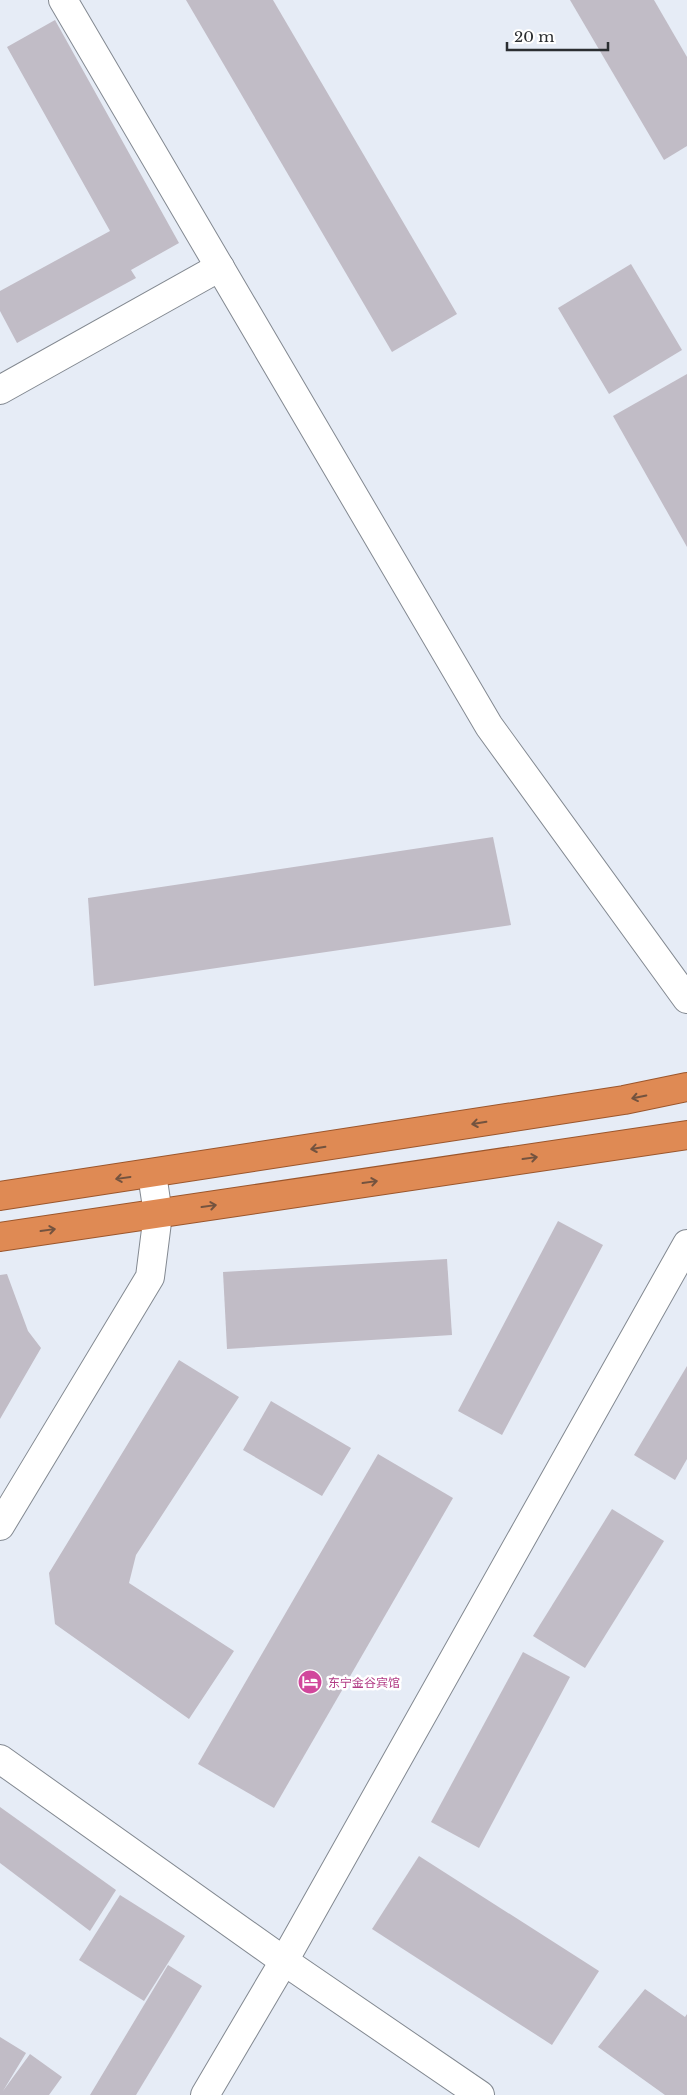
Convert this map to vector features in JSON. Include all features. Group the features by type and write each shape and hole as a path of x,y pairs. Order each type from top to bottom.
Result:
{"highway":[{"path":"0,1196 624,1100 687,1087"},
{"path":"0,1237 687,1135"}],"street":[{"path":"64,0 489,726 687,999"},
{"path":"0,390 220,267"},
{"path":"0,1526 150,1278 158,1214 152,1174"},
{"path":"204,2095 284,1961 687,1244"},
{"path":"0,1759 284,1961 480,2095"}],"building":[{"path":"186,0 273,0 457,314 392,352"},
{"path":"570,0 654,0 687,57 687,146 664,160"},
{"path":"55,20 179,243 131,270 136,278 17,343 0,311 0,291 110,231 7,47"},
{"path":"631,264 682,350 609,394 558,308"},
{"path":"687,374 687,547 613,416"},
{"path":"493,837 511,925 94,986 88,898"},
{"path":"558,1221 603,1245 502,1435 458,1411"},
{"path":"447,1259 452,1335 227,1349 223,1272"},
{"path":"7,1274 28,1331 41,1348 0,1419 0,1275"},
{"path":"179,1360 239,1397 136,1555 129,1583 234,1651 189,1719 55,1624 49,1573"},
{"path":"687,1366 687,1459 675,1480 634,1455"},
{"path":"271,1401 351,1448 322,1496 243,1450"},
{"path":"378,1454 453,1498 274,1808 198,1764"},
{"path":"612,1509 664,1541 585,1668 533,1636"},
{"path":"523,1652 570,1677 479,1848 431,1822"},
{"path":"0,1807 116,1890 90,1931 0,1863"},
{"path":"419,1856 599,1971 552,2045 372,1929"},
{"path":"120,1895 185,1936 144,2001 79,1960"},
{"path":"168,1965 202,1986 136,2095 90,2095"},
{"path":"645,1989 685,2017 687,2014 687,2095 665,2095 598,2047"},
{"path":"0,2037 26,2053 3,2091 30,2054 62,2077 49,2095 0,2095"}],"place":[{"name":"东宁金谷宾馆","path":"310,1682"}]}
